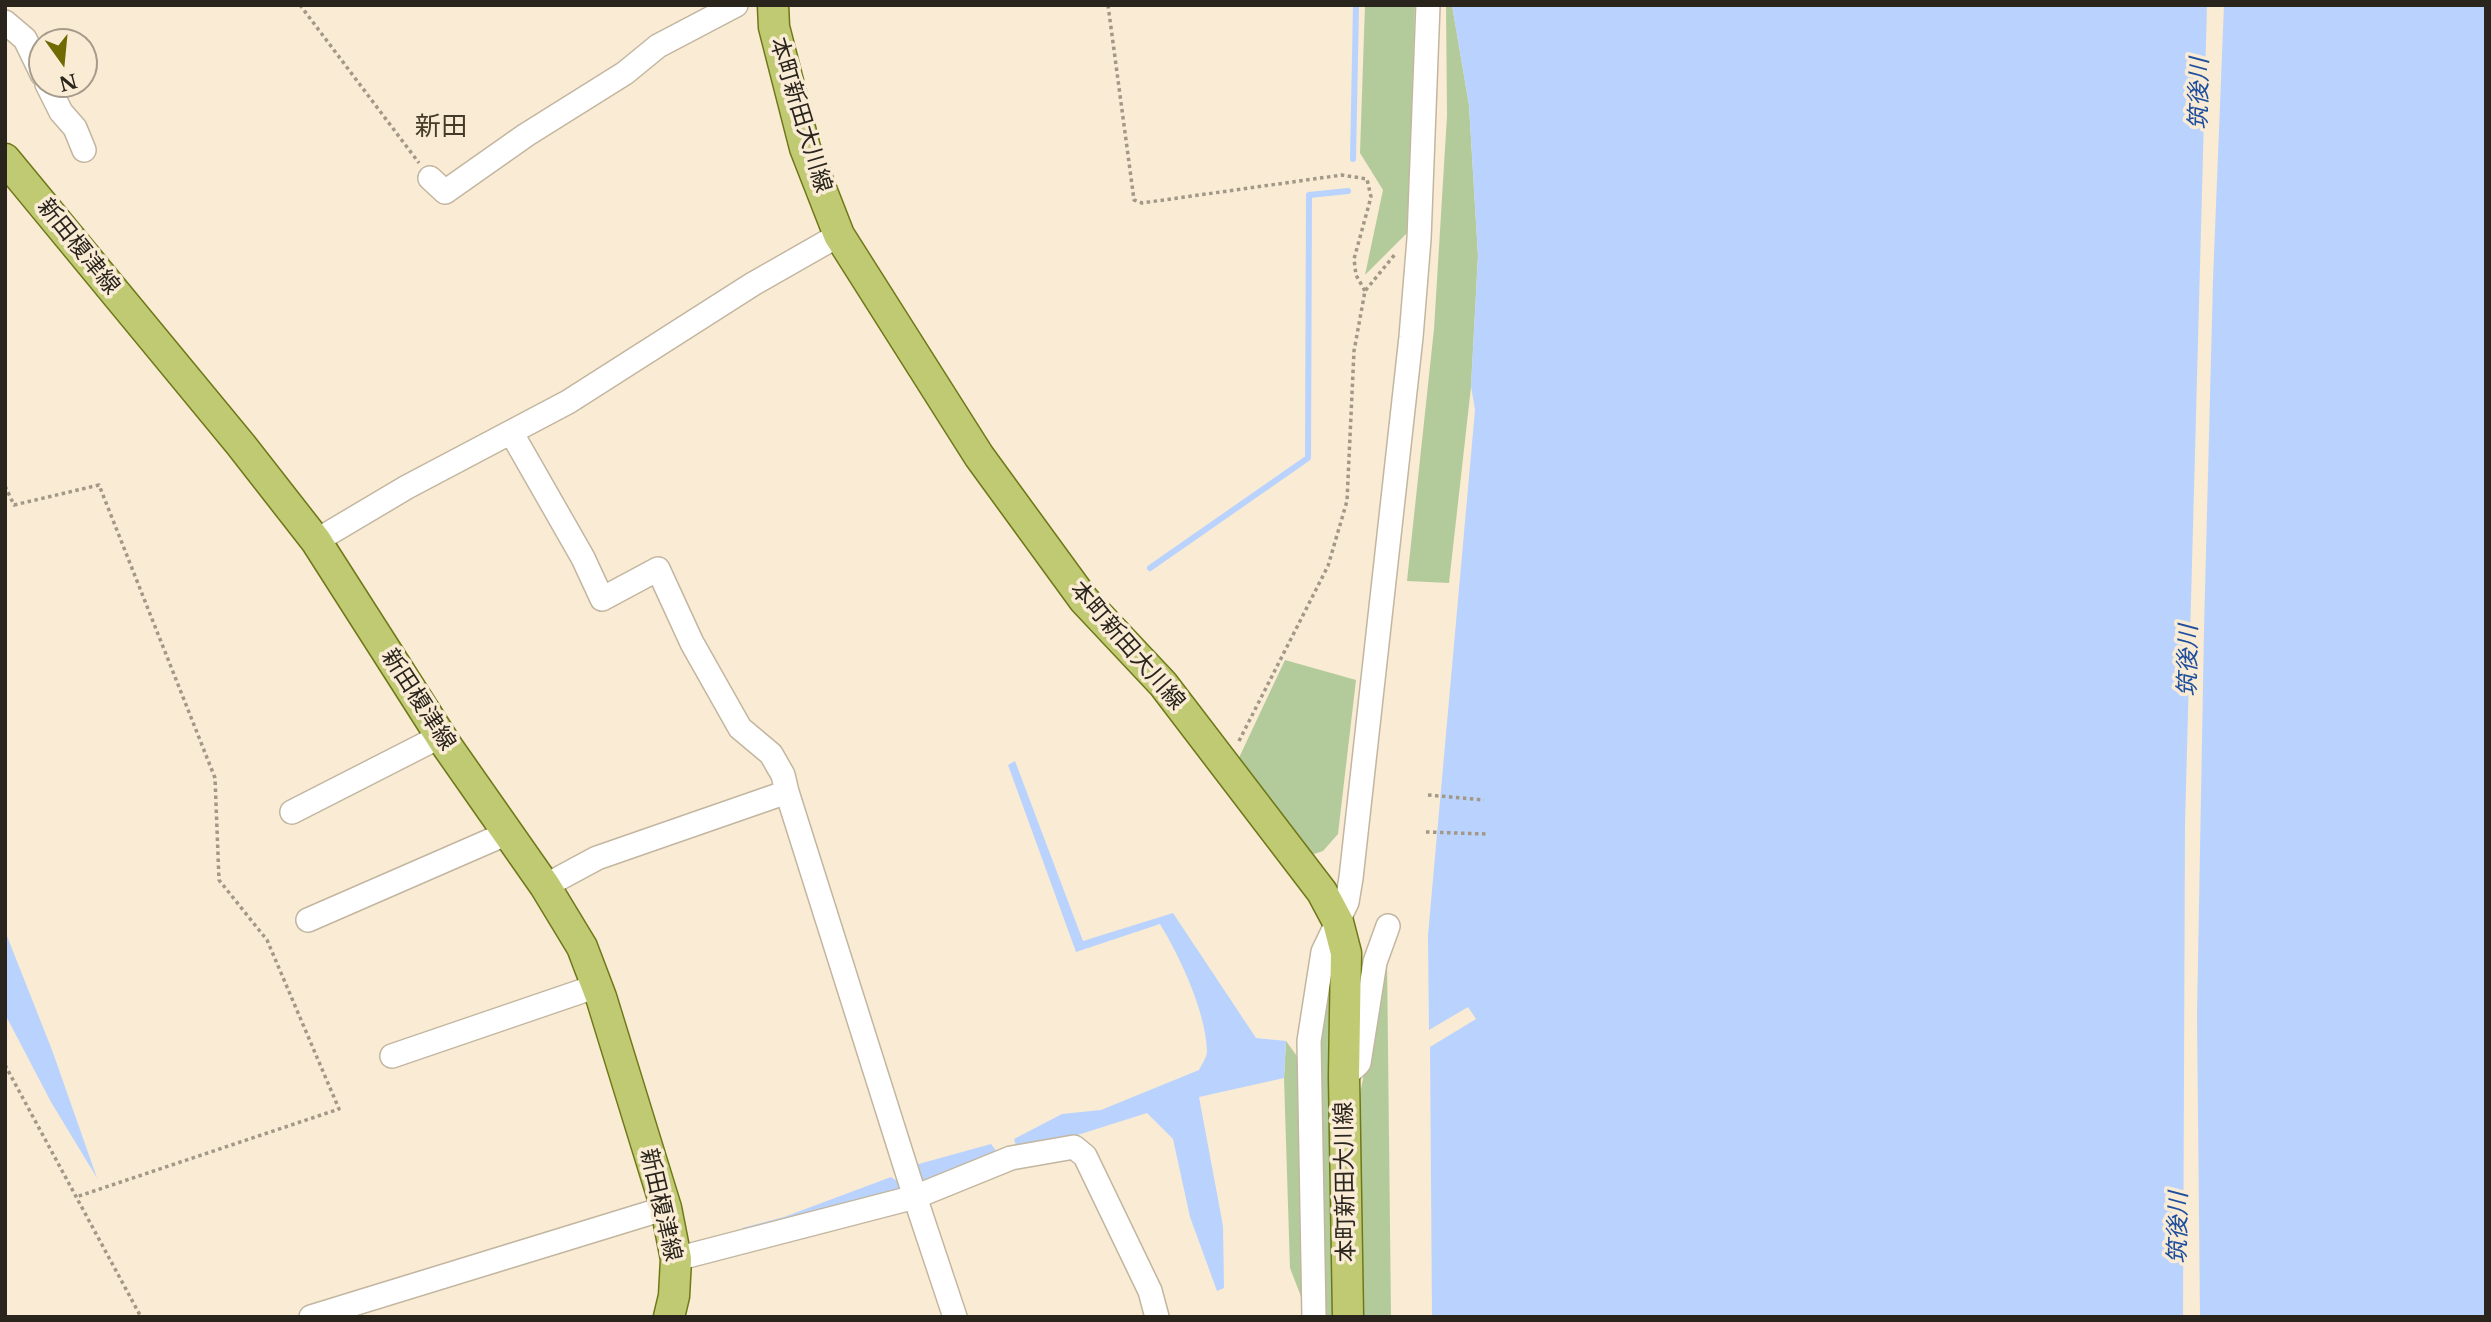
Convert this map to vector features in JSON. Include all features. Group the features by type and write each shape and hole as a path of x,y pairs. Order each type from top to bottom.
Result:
{"main road":[{"name":"本町新田大川線","path":"767,9 805,148 839,235 979,456 1084,600 1163,684 1322,892 1338,922 1346,953 1344,1077 1348,1317"},
{"name":"新田榎津線","path":"5,159 241,445 316,541 441,736 510,832 582,947 597,986 666,1208 676,1259 674,1296 668,1317"}],"street":[{"path":"430,178 445,192 526,135 625,73 658,46 737,5"},
{"path":"1314,1317 1309,1041 1323,952 1347,902 1351,878 1411,337 1419,239 1428,5"},
{"path":"5,23 25,39 28,45"},
{"path":"54,98 61,112 75,128 84,150"},
{"path":"316,541 407,487 568,402 753,284 839,235"},
{"path":"511,432 583,558 602,599 658,569 692,643 740,728 771,754 783,775 955,1317"},
{"path":"292,812 441,736"},
{"path":"545,886 597,858 787,792"},
{"path":"308,920 510,832"},
{"path":"1344,1077 1359,1063 1376,962 1388,926"},
{"path":"392,1056 597,986"},
{"path":"676,1259 915,1197 1011,1158 1074,1147 1085,1156 1150,1291 1157,1317"},
{"path":"311,1317 666,1208"}],"path":[{"path":"299,5 430,178"},
{"path":"1108,5 1134,200 1142,203 1342,175 1367,179 1371,197 1354,259 1356,275 1365,291"},
{"path":"1223,762 1236,748 1328,566 1347,501 1354,351 1365,291 1393,255 1419,239"},
{"path":"5,486 14,505 99,485 215,778 219,880 267,940 339,1109 76,1197"},
{"path":"1428,795 1484,800"},
{"path":"1426,832 1486,834"},
{"path":"5,1065 141,1317"}],"green space":[{"path":"1365,5 1415,5 1408,232 1365,275 1383,190 1360,153"},
{"path":"1446,5 1452,5 1469,105 1478,256 1471,387 1449,583 1407,581 1434,329 1447,116"},
{"path":"1285,660 1356,680 1338,834 1323,851 1311,855 1236,764"},
{"path":"1333,954 1339,1317 1324,1317 1321,1035"},
{"path":"1387,957 1391,1317 1363,1317 1359,1099"},
{"path":"1286,1041 1302,1063 1307,1312 1290,1268 1284,1078"}],"water":[{"name":"筑後川","path":"1452,5 2486,5 2486,1317 1432,1317 1430,1047 1476,1019 1468,1007 1429,1030 1428,935 1475,410 1471,386 1478,256 1469,105"},
{"path":"1015,761 1083,941 1173,913 1256,1038 1286,1041 1284,1078 1199,1097 1223,1226 1224,1288 1217,1291 1190,1217 1173,1139 1147,1113 1049,1144 1016,1146 1014,1139 1062,1114 1101,1110 1199,1070 1207,1051 1202,1019 1191,985 1160,924 1076,952 1008,765"},
{"path":"5,931 52,1050 97,1178 51,1102 5,1014"},
{"path":"991,1144 1000,1156 920,1188 915,1165"},
{"path":"891,1177 900,1183 898,1197 746,1242 742,1228 784,1217"}],"pier":[{"path":"2207,5 2224,5 2213,280 2204,630 2197,1015 2200,1317 2183,1317 2185,824"}],"waterway":[{"path":"1353,159 1356,5"},
{"path":"1150,568 1308,458 1309,195 1348,191"}],"district":[{"name":"新田","path":"441,128"}]}
